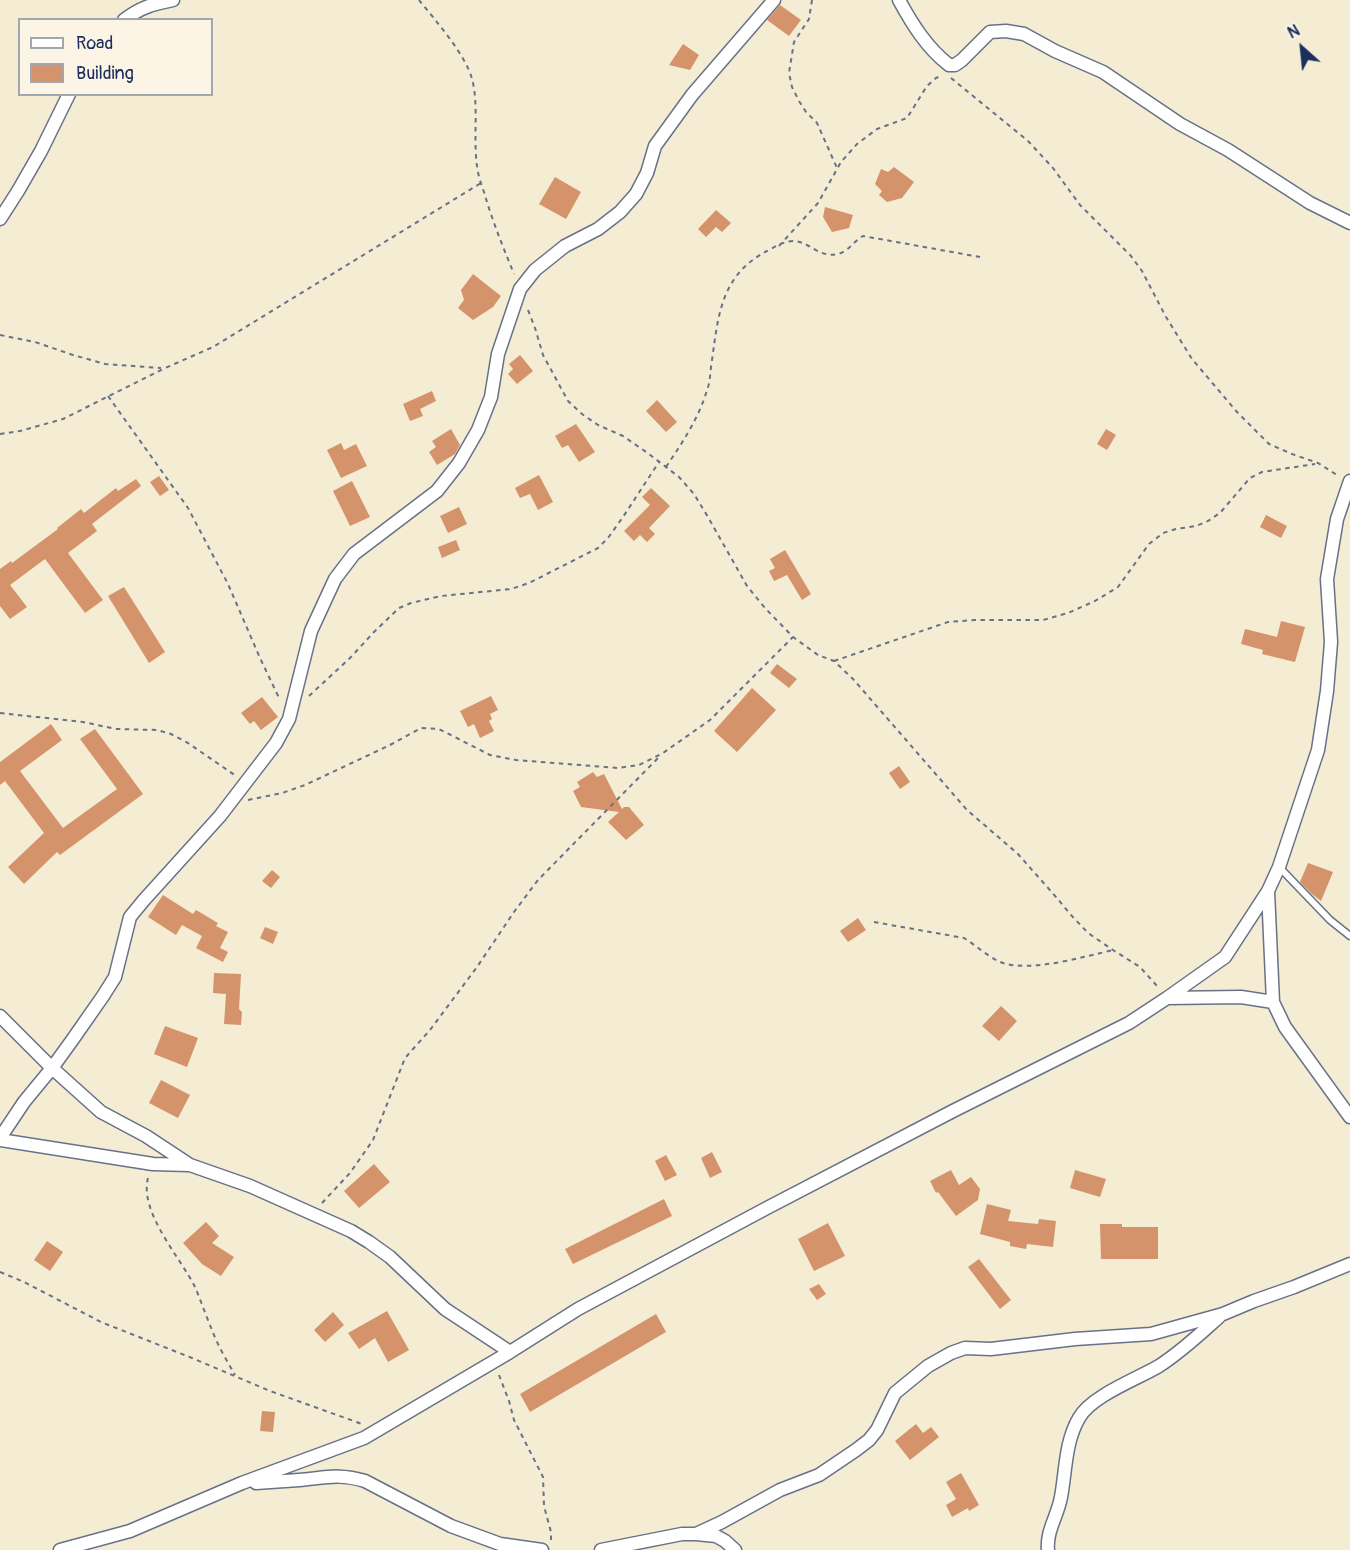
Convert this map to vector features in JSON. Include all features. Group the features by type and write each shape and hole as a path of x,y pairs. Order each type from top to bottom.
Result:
{"street":[{"path":"127,18 148,6 173,0"},
{"path":"510,1352 445,1309 390,1257 369,1242 351,1231 250,1186 190,1166 153,1164 0,1139 24,1102 52,1068 115,977 130,917 220,816 276,743 290,715 311,631 335,579 354,554 437,491 459,464 478,429 491,397 498,354 520,289 535,270 565,246 598,229 620,212 636,194 647,173 656,146 668,127 692,95 774,0"},
{"path":"899,0 915,28 930,47 949,65 955,65 990,32 1006,31 1024,34 1055,51 1103,72 1180,124 1228,150 1310,203 1350,223"},
{"path":"0,219 41,151 68,96"},
{"path":"60,1550 130,1531 242,1483 378,1430 578,1310 765,1209 1129,1023 1225,957 1268,891 1279,867 1318,750 1327,691 1331,642 1327,579 1337,519 1350,482"},
{"path":"1268,891 1273,1002 1285,1027 1350,1117"},
{"path":"1167,998 1241,997 1273,1002"},
{"path":"0,1016 52,1068 101,1112 146,1136 190,1166"},
{"path":"696,1534 780,1490 815,1478 856,1450 877,1430 895,1393 928,1366 951,1353 965,1348 991,1349 1064,1340 1151,1334 1223,1314 1350,1264"},
{"path":"1048,1550 1049,1534 1061,1499 1065,1459 1073,1430 1080,1416 1093,1402 1179,1353 1223,1314"},
{"path":"242,1483 350,1476 365,1481 451,1526 500,1544 542,1550"},
{"path":"601,1550 682,1534 716,1536 735,1550"}],"lane":[{"path":"1279,867 1330,920 1350,936"}],"path":[{"path":"419,0 464,61 472,79 477,168 488,209 535,328 543,355 568,401 598,425 622,436 679,477 694,494 747,586 793,637 818,655 834,662 853,679 967,810 1018,854 1088,933 1140,967 1167,998"},
{"path":"812,0 809,19 794,42 789,73 792,87 799,101 806,112 818,123 837,168"},
{"path":"779,246 818,203 837,168 857,144 877,129 907,118 927,86 942,75"},
{"path":"950,76 1028,141 1053,168 1080,205 1131,256 1142,271 1166,317 1192,359 1237,412 1269,444 1318,463 1350,482"},
{"path":"0,434 63,419 163,369 213,347 481,183"},
{"path":"666,467 683,443 708,390 722,304 729,287 742,270 763,254 788,241 795,241 822,254 840,254 863,236 980,257"},
{"path":"0,335 34,342 105,364 163,369"},
{"path":"108,396 188,508 228,584 260,658 290,715 399,608 441,596 511,589 529,583 598,548 609,538 660,462"},
{"path":"834,662 948,622 1043,620 1068,613 1095,601 1118,586 1149,544 1163,533 1196,526 1220,513 1250,478 1262,472 1318,463"},
{"path":"244,801 282,793 305,785 421,728 440,729 490,755 516,760 618,768 639,765 663,753 710,720 793,637"},
{"path":"0,713 83,722 116,729 157,730 188,743 246,783"},
{"path":"312,1214 350,1173 373,1140 405,1058 430,1030 538,880 663,753"},
{"path":"874,922 964,938 993,959 1018,965 1073,959 1113,950"},
{"path":"153,1164 146,1190 150,1207 159,1229 194,1286 211,1330 236,1376"},
{"path":"0,1272 101,1322 270,1392 378,1430"},
{"path":"495,1360 514,1420 543,1477 544,1506 551,1541"}],"building":[{"path":"780,5 801,20 789,36 767,20"},
{"path":"683,44 699,55 690,70 669,65"},
{"path":"894,167 914,182 902,198 887,202 879,195 882,191 875,184 881,169 888,172"},
{"path":"555,177 581,192 566,219 539,204"},
{"path":"825,207 853,215 849,228 832,232 823,217"},
{"path":"716,210 731,223 722,232 716,227 706,237 698,229"},
{"path":"473,274 501,296 493,307 473,320 458,308 464,300 461,290"},
{"path":"520,355 533,371 517,384 508,374 513,369 509,364"},
{"path":"432,391 436,401 420,409 423,416 410,421 403,404"},
{"path":"657,400 677,422 666,432 646,411"},
{"path":"576,424 595,452 579,462 568,445 562,448 555,436"},
{"path":"451,429 460,445 455,454 437,465 429,452 436,447 432,441"},
{"path":"1106,429 1116,435 1107,450 1097,444"},
{"path":"341,443 344,450 356,444 367,466 341,478 327,450"},
{"path":"539,475 553,502 538,510 530,494 520,498 515,488"},
{"path":"159,476 169,490 160,496 150,482"},
{"path":"136,479 141,486 92,524 97,531 68,553 103,600 85,613 45,559 10,585 27,607 10,619 0,606 0,569 11,561 12,563 58,529 81,509 84,513 116,488 118,491"},
{"path":"352,481 370,517 350,526 333,491"},
{"path":"651,488 670,506 649,528 655,534 647,542 640,535 634,541 624,531 650,505 642,497"},
{"path":"459,507 467,524 448,533 440,516"},
{"path":"1266,515 1287,526 1281,538 1260,527"},
{"path":"456,540 460,550 442,558 438,547"},
{"path":"785,550 811,594 802,600 787,575 774,581 769,571 775,568 770,559"},
{"path":"124,587 165,652 149,663 108,596"},
{"path":"1281,621 1305,627 1295,662 1262,654 1263,650 1241,644 1245,629 1277,637"},
{"path":"777,664 797,679 789,688 770,673"},
{"path":"752,688 776,710 737,752 714,731"},
{"path":"491,696 498,710 490,714 492,719 489,721 494,731 480,738 474,724 468,727 460,711"},
{"path":"262,697 278,717 261,730 254,721 250,724 241,713"},
{"path":"51,724 62,740 20,771 63,828 117,789 80,739 95,729 143,794 60,855 57,852 24,884 8,867 44,833 5,781 0,785 0,762"},
{"path":"899,766 910,782 900,789 889,773"},
{"path":"593,772 597,777 604,774 622,809 629,807 644,825 626,840 608,822 619,812 581,807 573,791 580,787 577,782"},
{"path":"1308,863 1333,872 1321,901 1300,882"},
{"path":"272,870 280,877 271,888 262,881"},
{"path":"163,895 193,914 196,910 218,923 216,926 228,932 220,948 228,952 223,962 196,948 202,936 182,925 176,935 148,917"},
{"path":"858,918 866,930 848,942 840,931"},
{"path":"265,927 278,932 273,944 260,938"},
{"path":"214,973 241,974 239,1009 242,1012 241,1025 224,1024 226,994 213,993"},
{"path":"1001,1006 1017,1021 999,1041 982,1026"},
{"path":"165,1026 198,1038 187,1067 154,1054"},
{"path":"161,1080 190,1095 178,1118 149,1103"},
{"path":"712,1152 722,1172 710,1178 701,1158"},
{"path":"666,1155 677,1175 665,1181 655,1161"},
{"path":"374,1164 390,1182 359,1208 344,1191"},
{"path":"951,1170 959,1185 971,1177 980,1189 978,1200 956,1216 938,1192 936,1193 930,1181"},
{"path":"1075,1170 1106,1179 1100,1197 1070,1188"},
{"path":"664,1199 672,1216 573,1264 565,1249"},
{"path":"987,1204 1011,1210 1008,1221 1038,1224 1039,1219 1056,1221 1053,1247 1027,1244 1026,1249 1010,1246 1010,1242 980,1234"},
{"path":"206,1222 219,1236 212,1243 234,1257 221,1276 202,1264 183,1243"},
{"path":"828,1223 845,1256 814,1271 798,1239"},
{"path":"1100,1224 1122,1224 1122,1227 1158,1227 1158,1259 1101,1259"},
{"path":"47,1241 63,1252 50,1271 34,1260"},
{"path":"979,1259 1011,1300 1000,1309 968,1267"},
{"path":"819,1284 826,1294 817,1300 809,1289"},
{"path":"387,1311 409,1350 388,1362 375,1338 359,1349 348,1333"},
{"path":"333,1312 344,1325 325,1342 314,1330"},
{"path":"656,1314 666,1332 530,1412 520,1394"},
{"path":"262,1411 275,1412 273,1432 260,1431"},
{"path":"916,1424 923,1433 931,1427 939,1437 910,1460 895,1441"},
{"path":"961,1473 979,1505 952,1517 946,1505 956,1499 946,1482"}]}
